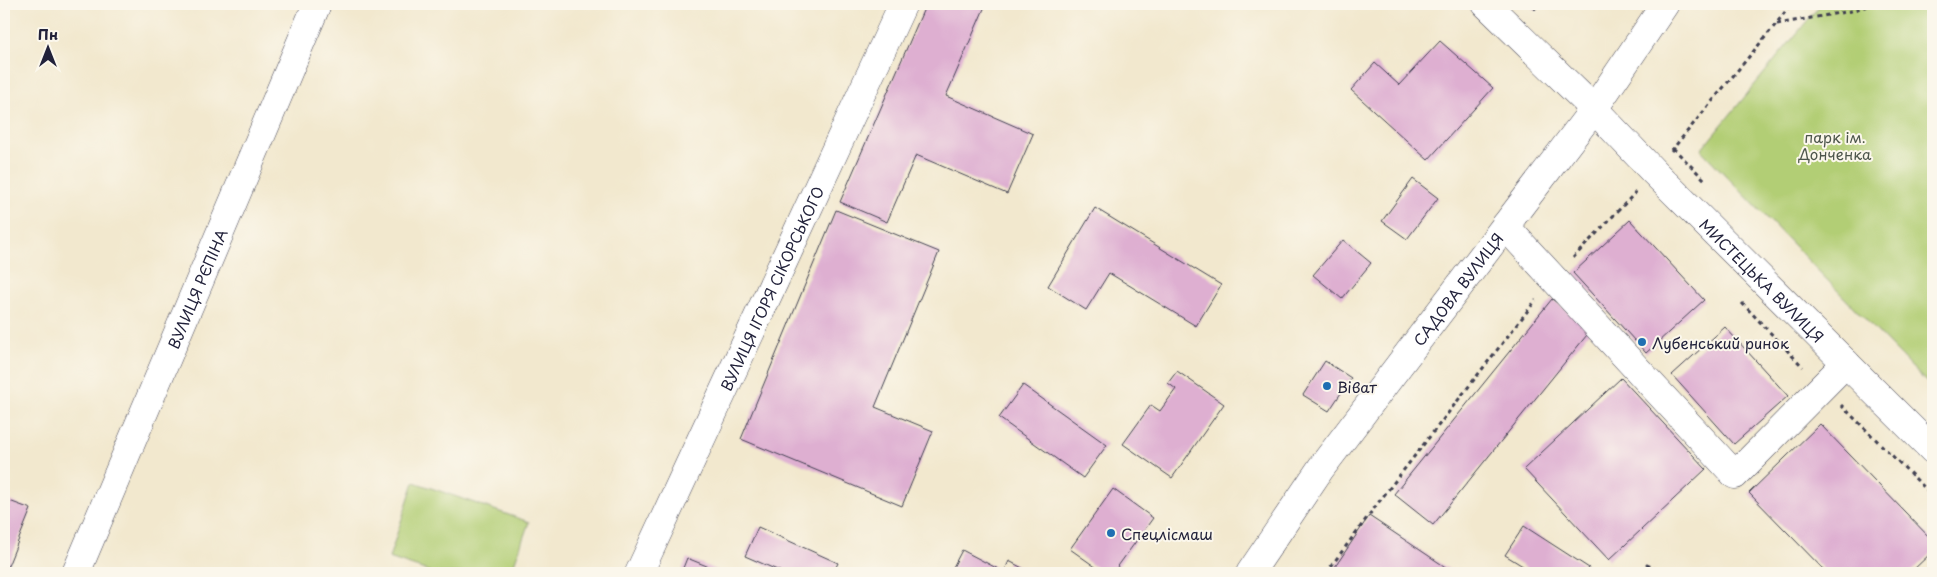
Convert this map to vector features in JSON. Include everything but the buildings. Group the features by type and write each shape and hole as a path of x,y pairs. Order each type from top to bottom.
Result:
{"street":[{"name":"ВУЛИЦЯ РЄПІНА","path":"76,573 317,4"},
{"name":"ВУЛИЦЯ ІГОРЯ СІКОРСЬКОГО","path":"639,573 903,4"},
{"name":"МИСТЕЦЬКА ВУЛИЦЯ","path":"1486,4 1594,109 1654,172 1933,450"},
{"name":"САДОВА ВУЛИЦЯ","path":"1250,573 1320,468 1594,109 1665,4"},
{"path":"1505,226 1735,475 1846,363"}],"path":[{"path":"1776,24 1850,11 1874,4"},
{"path":"1737,297 1823,388 1933,496"},
{"path":"1644,573 1647,565 1665,573"}],"green space":[{"name":"парк ім. Донченка","path":"1821,4 1933,4 1933,389 1701,150"},
{"path":"414,482 529,522 511,573 434,573 389,558"}],"place":[{"name":"Лубенський ринок","path":"1642,342"},
{"name":"Віват","path":"1327,386"},
{"name":"Спецлісмаш","path":"1111,533"}]}
